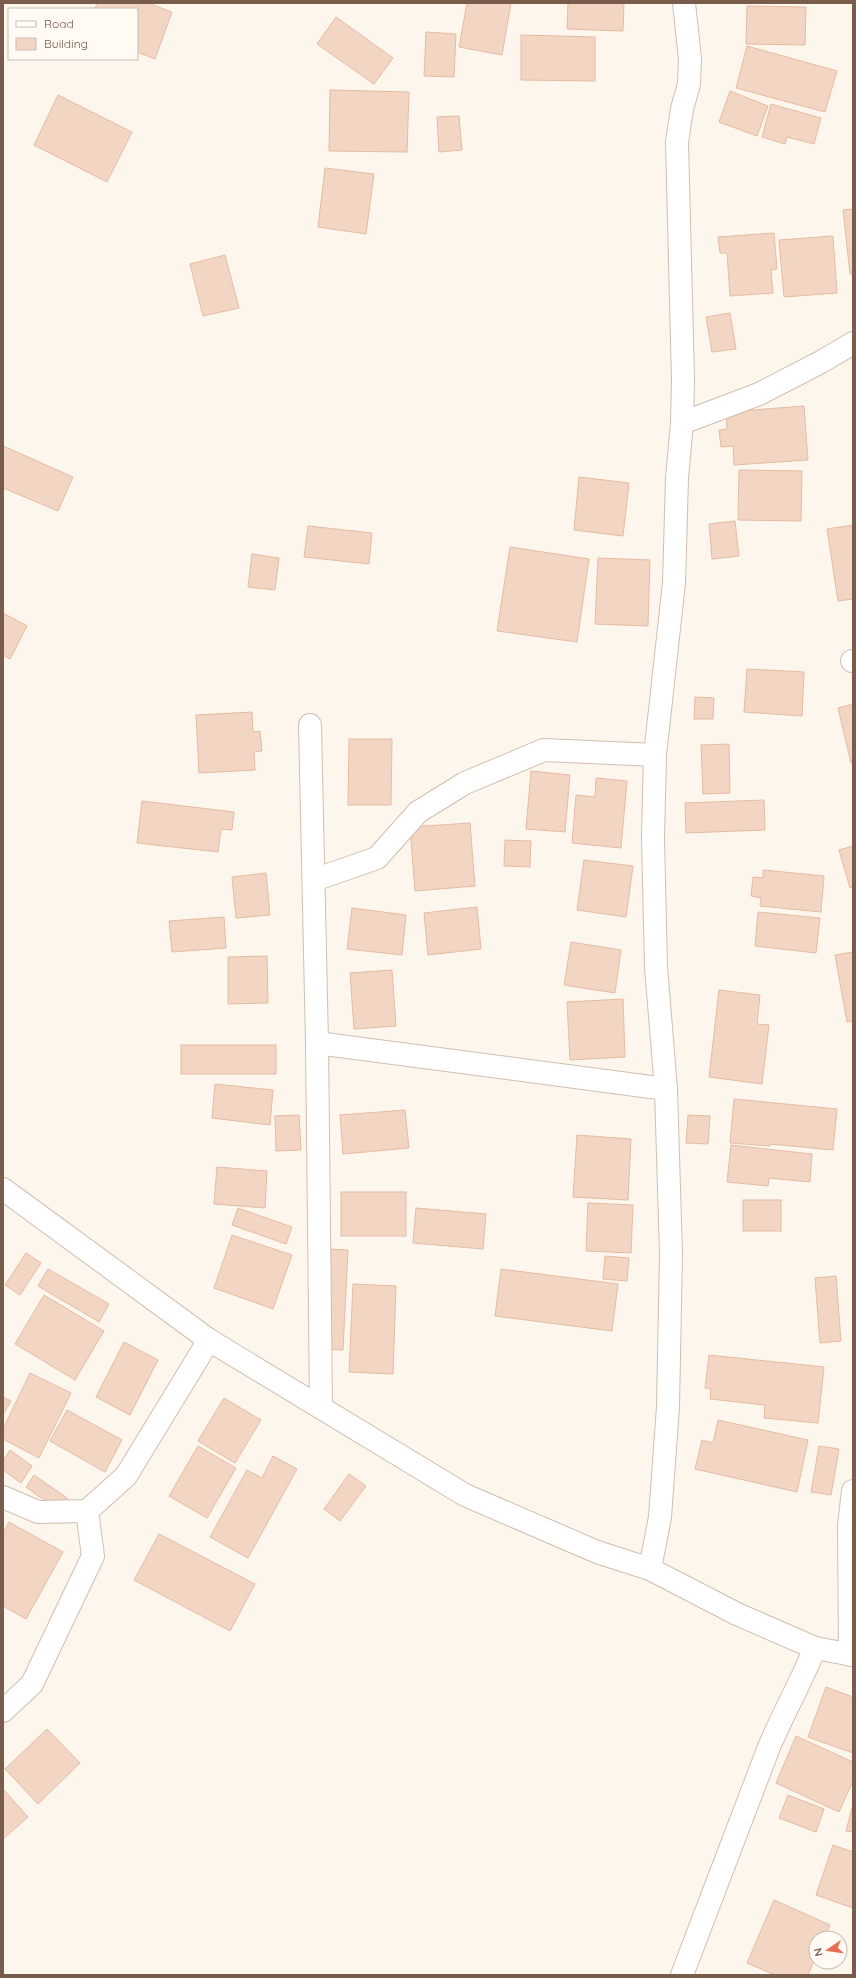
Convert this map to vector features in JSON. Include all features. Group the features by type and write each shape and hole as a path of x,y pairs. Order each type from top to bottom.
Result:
{"street":[{"path":"650,1569 660,1517 668,1407 671,1254 666,1089 656,967 653,838 655,755 674,583 677,478 682,423 683,380 677,142 682,109 689,84 690,59 684,3"},
{"path":"682,423 759,394 821,362 853,342"},
{"path":"310,725 317,1043 321,1407"},
{"path":"314,880 376,858 418,812 465,783 544,750 655,755"},
{"path":"317,1043 666,1089"},
{"path":"3,1189 209,1340 465,1495 597,1552 650,1569 737,1614 815,1648 851,1655 849,1524 853,1491"},
{"path":"3,1497 38,1512 87,1511 126,1476 209,1340"},
{"path":"3,1711 32,1684 93,1556 87,1511"},
{"path":"682,1975 769,1747 783,1715 800,1685 815,1648"}],"building":[{"path":"97,3 148,3 172,12 155,59 138,52 138,8 95,8"},
{"path":"467,3 511,3 502,55 459,47"},
{"path":"568,3 624,3 623,31 567,29"},
{"path":"747,6 806,7 805,45 746,44"},
{"path":"336,17 393,58 374,84 317,44"},
{"path":"426,32 456,34 454,77 424,76"},
{"path":"521,35 595,37 595,81 521,80"},
{"path":"747,46 837,71 825,112 736,88"},
{"path":"330,90 409,92 407,152 329,151"},
{"path":"730,91 768,106 757,136 719,122"},
{"path":"58,95 132,132 107,182 34,145"},
{"path":"771,104 821,118 814,144 787,137 785,144 762,137"},
{"path":"459,116 462,150 439,152 437,117"},
{"path":"325,168 374,174 366,234 318,227"},
{"path":"853,209 853,274 850,274 843,210"},
{"path":"774,233 777,269 771,270 773,293 730,296 727,253 720,253 718,237"},
{"path":"833,236 837,293 784,297 779,240"},
{"path":"225,255 239,308 203,316 190,264"},
{"path":"730,313 736,349 712,352 706,317"},
{"path":"804,406 808,460 734,465 733,446 721,447 719,430 727,429 726,412"},
{"path":"3,446 73,477 58,511 3,488"},
{"path":"739,470 802,471 801,521 738,520"},
{"path":"579,477 629,483 623,536 574,530"},
{"path":"735,521 739,556 712,559 709,524"},
{"path":"853,525 853,599 838,601 827,529"},
{"path":"308,526 372,533 369,564 304,557"},
{"path":"510,547 589,559 577,642 497,631"},
{"path":"252,554 279,558 275,590 248,587"},
{"path":"598,558 650,560 648,626 595,624"},
{"path":"3,613 27,626 10,659 3,655"},
{"path":"747,669 804,672 802,716 744,712"},
{"path":"695,697 714,698 713,719 694,719"},
{"path":"853,704 853,763 851,763 838,708"},
{"path":"252,712 253,732 260,731 262,751 254,752 255,770 199,773 196,715"},
{"path":"349,739 392,739 391,805 348,805"},
{"path":"729,744 730,793 703,794 701,745"},
{"path":"531,771 570,775 565,832 526,829"},
{"path":"596,778 627,781 621,848 572,843 576,795 595,797"},
{"path":"764,800 765,830 686,833 685,803"},
{"path":"142,801 234,812 232,830 221,829 218,852 137,843"},
{"path":"470,823 475,886 415,891 410,827"},
{"path":"505,840 531,841 530,867 504,866"},
{"path":"853,846 853,887 850,888 839,850"},
{"path":"584,860 633,866 626,917 577,910"},
{"path":"763,870 824,876 821,912 760,906 761,898 751,896 753,877 763,878"},
{"path":"266,873 270,915 236,918 232,877"},
{"path":"477,907 481,949 428,955 424,913"},
{"path":"352,908 406,915 402,955 347,949"},
{"path":"758,912 820,918 816,953 755,946"},
{"path":"224,917 226,948 172,952 169,921"},
{"path":"571,942 621,950 615,993 564,985"},
{"path":"853,952 853,1021 847,1022 835,955"},
{"path":"267,956 268,1003 228,1004 228,957"},
{"path":"392,970 396,1026 354,1029 350,973"},
{"path":"719,990 760,995 757,1024 769,1025 762,1084 709,1077"},
{"path":"623,999 625,1057 570,1060 567,1002"},
{"path":"181,1045 276,1045 276,1074 181,1074"},
{"path":"215,1084 273,1090 270,1125 212,1118"},
{"path":"734,1099 837,1109 833,1150 770,1144 770,1146 730,1143"},
{"path":"405,1110 409,1148 343,1154 340,1115"},
{"path":"299,1115 301,1150 276,1151 275,1116"},
{"path":"688,1115 710,1116 708,1144 686,1143"},
{"path":"577,1135 631,1139 628,1200 573,1197"},
{"path":"731,1145 812,1154 810,1182 769,1178 768,1186 727,1182"},
{"path":"217,1167 267,1171 265,1208 214,1204"},
{"path":"341,1192 406,1192 406,1236 341,1236"},
{"path":"743,1200 781,1200 781,1231 743,1231"},
{"path":"588,1203 633,1205 631,1253 586,1251"},
{"path":"238,1208 292,1227 286,1244 232,1225"},
{"path":"416,1208 486,1214 483,1249 413,1243"},
{"path":"232,1235 292,1255 273,1309 214,1288"},
{"path":"328,1249 348,1250 343,1350 323,1349"},
{"path":"26,1253 41,1263 20,1295 5,1285"},
{"path":"605,1256 629,1258 627,1281 603,1279"},
{"path":"48,1269 109,1304 99,1322 38,1286"},
{"path":"501,1269 618,1284 612,1331 495,1316"},
{"path":"836,1276 841,1341 820,1343 815,1278"},
{"path":"353,1284 396,1286 393,1374 349,1372"},
{"path":"44,1295 104,1331 75,1380 15,1344"},
{"path":"124,1342 158,1360 130,1415 96,1397"},
{"path":"709,1355 824,1367 818,1423 764,1418 765,1405 710,1399 711,1389 705,1388"},
{"path":"30,1373 71,1393 39,1458 3,1439 3,1429"},
{"path":"3,1397 11,1401 3,1415"},
{"path":"224,1398 261,1420 235,1463 198,1441"},
{"path":"67,1410 122,1440 105,1472 50,1441"},
{"path":"718,1420 808,1440 797,1492 695,1469 702,1440 713,1443"},
{"path":"198,1446 236,1468 207,1518 169,1496"},
{"path":"819,1446 839,1449 831,1495 811,1492"},
{"path":"10,1450 32,1466 21,1483 3,1470 3,1461"},
{"path":"273,1456 297,1469 248,1558 210,1537 247,1470 262,1478"},
{"path":"349,1474 366,1486 340,1521 324,1509"},
{"path":"34,1475 67,1498 59,1511 26,1487"},
{"path":"9,1522 63,1552 26,1619 3,1606 3,1533"},
{"path":"159,1534 255,1584 230,1631 134,1580"},
{"path":"826,1687 853,1697 853,1753 808,1737"},
{"path":"47,1729 80,1763 38,1804 5,1769"},
{"path":"796,1736 853,1762 853,1781 839,1812 776,1783"},
{"path":"3,1789 28,1817 3,1839"},
{"path":"788,1795 824,1809 816,1832 779,1818"},
{"path":"853,1804 853,1832 846,1831"},
{"path":"833,1845 853,1852 853,1908 816,1895"},
{"path":"774,1900 830,1925 828,1930 808,1930 808,1970 810,1970 808,1975 775,1975 747,1963"}]}
